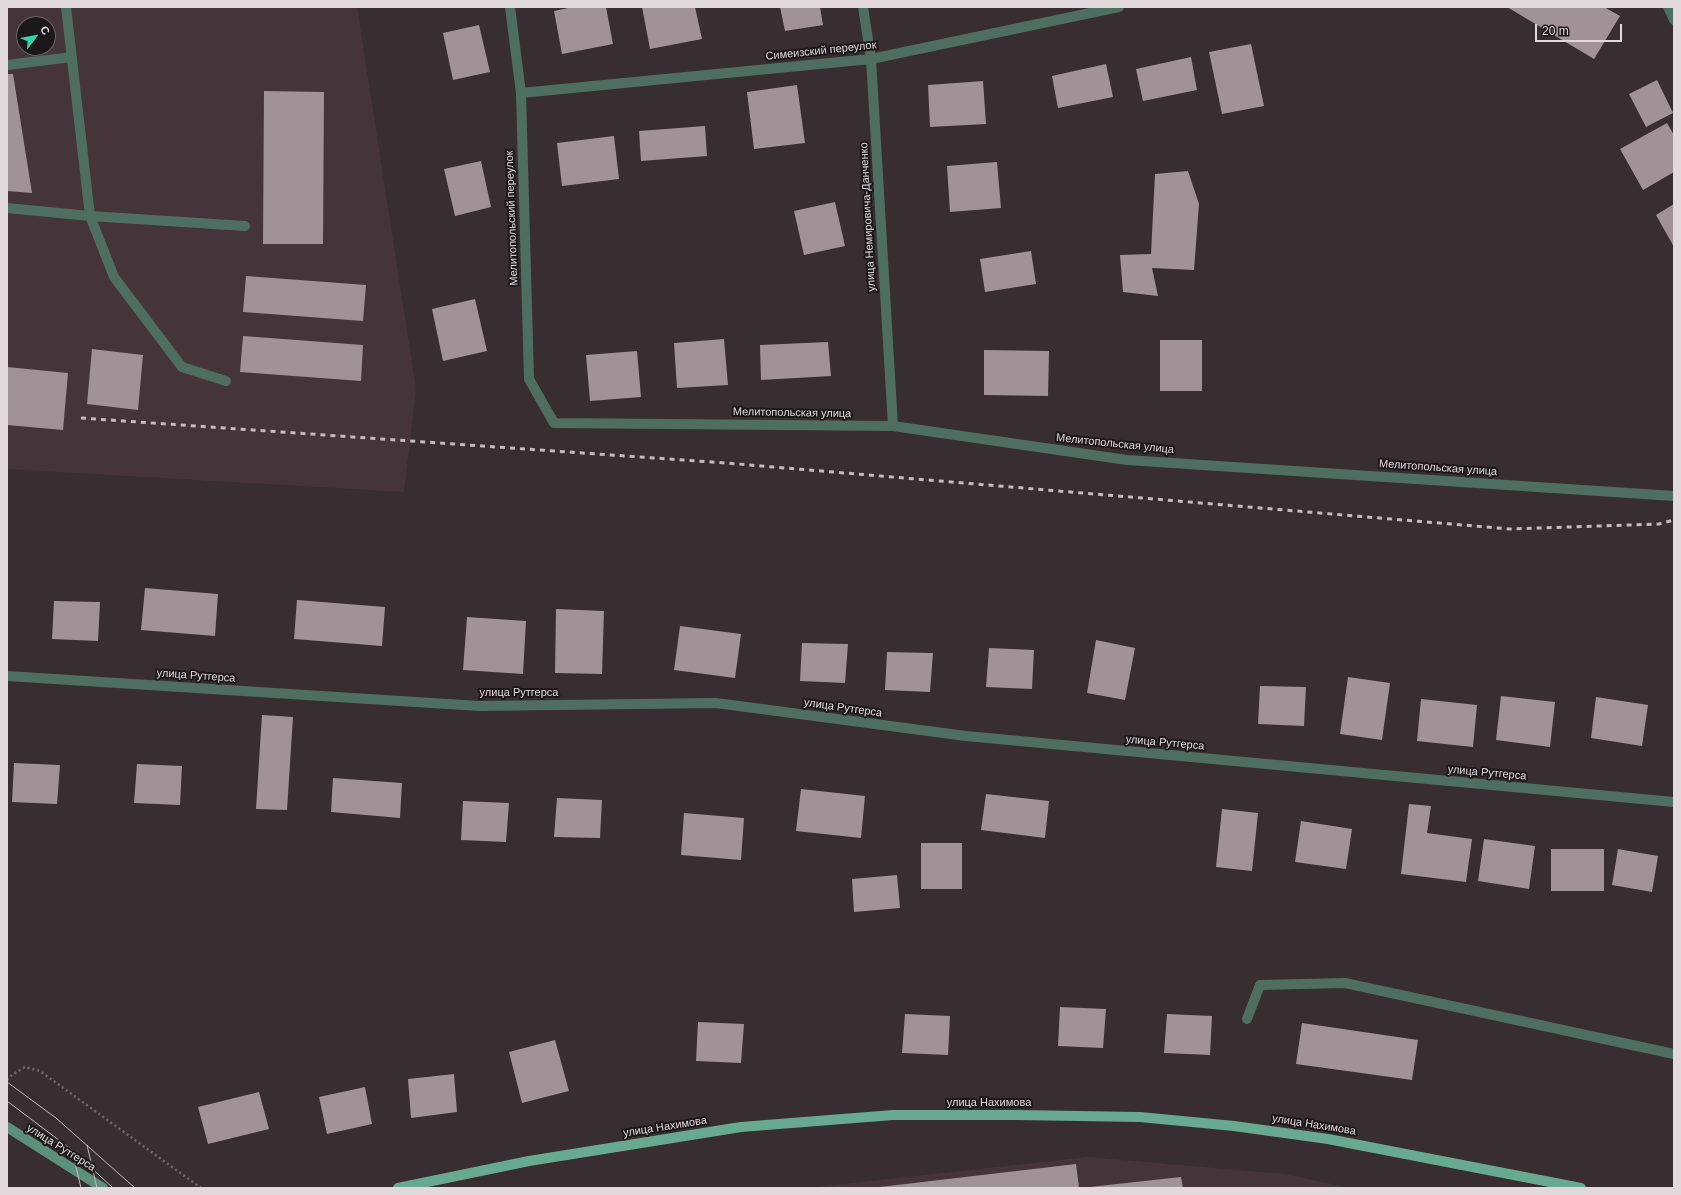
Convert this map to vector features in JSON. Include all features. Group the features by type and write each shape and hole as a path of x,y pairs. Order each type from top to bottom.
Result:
{"main road":[{"name":"улица Нахимова","path":"398,1188 529,1161 741,1127 893,1116 1017,1115 1140,1117 1234,1126 1328,1139 1581,1188"},
{"name":"улица Рутгерса","path":"7,1127 103,1188"}],"lane":[{"path":"66,7 90,216 114,277 182,367 226,381"},
{"name":"Мелитопольский переулок","path":"510,7 521,93 529,379 554,423"},
{"name":"улица Немировича-Данченко","path":"863,7 871,59 893,426"},
{"name":"Симеизский переулок","path":"521,93 871,59 1119,7"},
{"path":"1668,7 1674,20"},
{"path":"7,65 72,57"},
{"path":"7,208 90,216 245,226"},
{"name":"Мелитопольская улица","path":"554,423 893,426 1127,460 1674,496"},
{"name":"улица Рутгерса","path":"7,676 479,706 716,703 966,736 1674,802"},
{"path":"1247,1019 1260,985 1345,983 1674,1054"}],"path":[{"path":"7,1080 25,1067 40,1071 201,1188"}],"shaded area":[{"path":"7,7 357,7 416,389 404,492 7,469"},
{"path":"1088,1157 1284,1174 1351,1188 807,1188"}],"building":[{"path":"573,7 606,7 613,44 562,54 554,11"},
{"path":"642,7 695,7 702,39 650,49"},
{"path":"780,7 820,7 823,25 785,31"},
{"path":"1507,7 1604,7 1620,16 1594,59"},
{"path":"479,25 490,72 453,80 443,33"},
{"path":"1251,44 1264,106 1222,114 1209,52"},
{"path":"1191,57 1197,90 1143,101 1136,69"},
{"path":"1106,64 1113,97 1058,108 1052,76"},
{"path":"7,74 13,74 32,193 7,191"},
{"path":"1657,80 1673,113 1646,127 1629,94"},
{"path":"983,81 986,124 930,127 928,85"},
{"path":"797,85 805,143 754,149 747,92"},
{"path":"264,91 324,92 323,244 263,244"},
{"path":"1667,123 1674,135 1674,172 1643,190 1620,149"},
{"path":"705,126 707,156 641,161 639,131"},
{"path":"614,136 619,179 562,186 557,143"},
{"path":"481,161 491,207 455,216 444,169"},
{"path":"997,162 1001,208 950,212 947,166"},
{"path":"1188,171 1199,204 1194,270 1152,268 1158,296 1123,292 1120,255 1151,254 1155,174"},
{"path":"835,202 845,246 804,255 794,211"},
{"path":"1674,204 1674,247 1656,215"},
{"path":"1031,251 1036,284 985,292 980,259"},
{"path":"246,276 366,285 363,321 243,312"},
{"path":"475,299 487,351 443,361 432,309"},
{"path":"243,336 363,345 361,381 240,372"},
{"path":"724,339 728,385 677,388 674,343"},
{"path":"1160,340 1202,340 1202,391 1160,391"},
{"path":"828,342 831,376 761,380 760,345"},
{"path":"92,349 143,355 138,410 87,404"},
{"path":"984,350 1049,351 1048,396 984,395"},
{"path":"637,351 641,397 590,401 586,355"},
{"path":"7,367 68,373 63,430 7,425"},
{"path":"145,588 218,594 215,636 141,630"},
{"path":"297,600 385,607 382,646 294,639"},
{"path":"54,601 100,602 98,641 52,639"},
{"path":"556,609 604,611 602,674 555,673"},
{"path":"467,617 526,621 523,674 463,670"},
{"path":"680,626 741,634 735,678 674,670"},
{"path":"1096,640 1135,648 1125,700 1087,693"},
{"path":"802,643 848,644 845,683 800,681"},
{"path":"989,648 1034,650 1032,689 986,687"},
{"path":"887,652 933,653 930,692 885,690"},
{"path":"1348,677 1390,683 1382,740 1340,734"},
{"path":"1260,686 1306,687 1304,726 1258,724"},
{"path":"1501,696 1555,702 1550,747 1496,740"},
{"path":"1596,697 1648,705 1642,746 1591,738"},
{"path":"1421,699 1477,705 1473,747 1417,741"},
{"path":"262,715 293,717 287,810 256,809"},
{"path":"14,763 60,765 57,804 12,802"},
{"path":"137,764 182,766 180,805 134,803"},
{"path":"333,778 402,783 400,818 331,812"},
{"path":"801,789 865,796 861,838 796,831"},
{"path":"986,794 1049,801 1045,838 981,830"},
{"path":"557,798 602,800 600,838 554,837"},
{"path":"463,801 509,803 506,842 461,840"},
{"path":"1409,804 1431,806 1427,833 1472,839 1466,882 1401,874"},
{"path":"1222,809 1258,813 1252,871 1216,867"},
{"path":"684,813 744,818 741,860 681,855"},
{"path":"1301,821 1352,829 1346,869 1295,862"},
{"path":"1484,839 1535,846 1529,889 1478,881"},
{"path":"921,843 962,843 962,889 921,889"},
{"path":"1551,849 1604,849 1604,891 1551,891"},
{"path":"1618,849 1658,856 1652,892 1612,885"},
{"path":"897,875 900,908 854,912 852,879"},
{"path":"1060,1007 1106,1009 1103,1048 1058,1046"},
{"path":"905,1014 950,1016 948,1055 902,1053"},
{"path":"1167,1014 1212,1016 1210,1055 1164,1053"},
{"path":"698,1022 744,1024 741,1063 696,1061"},
{"path":"1302,1023 1418,1040 1412,1080 1296,1064"},
{"path":"555,1040 569,1091 522,1103 509,1052"},
{"path":"454,1074 457,1112 411,1118 408,1079"},
{"path":"365,1087 372,1124 327,1134 319,1097"},
{"path":"259,1092 269,1129 208,1144 198,1107"},
{"path":"1076,1164 1079,1188 880,1188 880,1187"},
{"path":"1181,1177 1183,1188 1090,1188 1090,1187"}],"tram line":[{"path":"7,1082 56,1118 135,1188"},
{"path":"7,1101 72,1150 113,1188"},
{"path":"87,1145 97,1188"},
{"path":"72,1150 81,1188"}],"railway":[{"path":"81,418 726,463 1510,529 1659,524 1674,520"}]}
